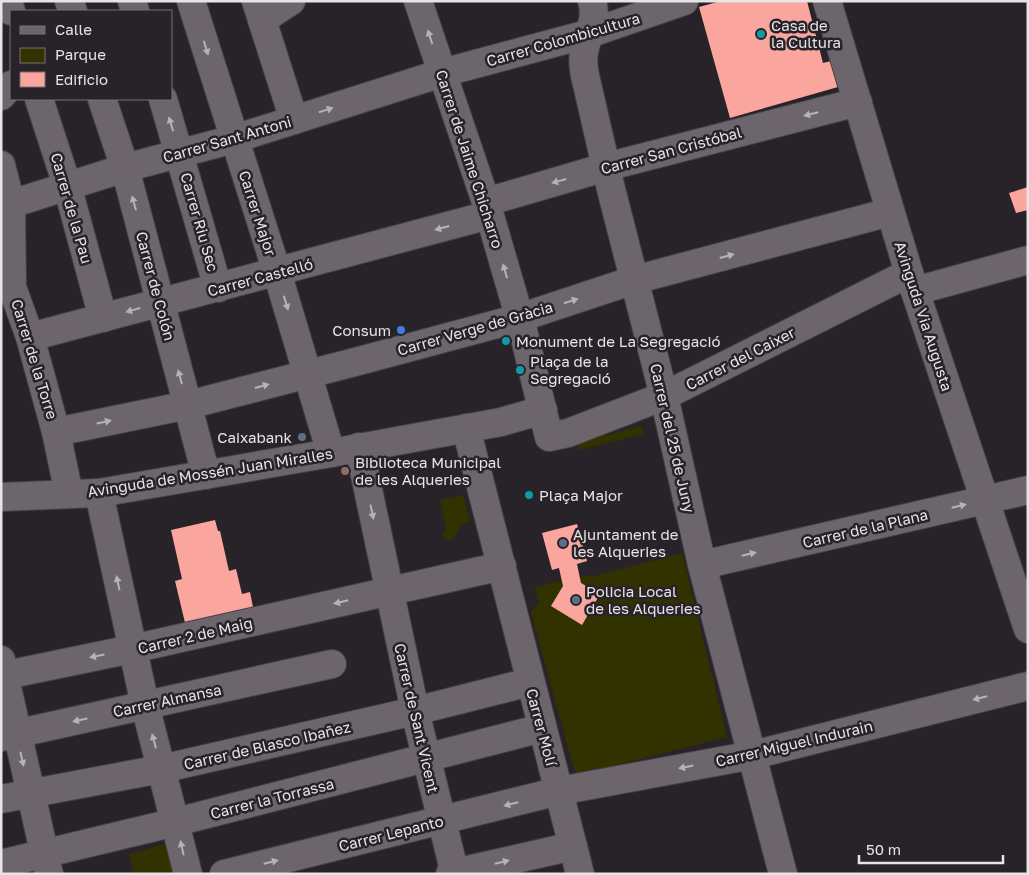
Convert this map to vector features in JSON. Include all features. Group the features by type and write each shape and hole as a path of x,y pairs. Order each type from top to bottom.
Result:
{"street":[{"name":"Carrer Major","path":"191,1 277,272 331,453"},
{"path":"291,1 259,11 294,120"},
{"name":"Carrer de Jaime Chicharro","path":"418,1 487,208 519,318"},
{"name":"Carrer del 25 de Juny","path":"592,1 594,7 591,34 584,50 583,67 606,167 664,396 702,565 783,874"},
{"name":"Carrer Colombicultura","path":"442,73 591,34 684,1"},
{"name":"Avinguda Via Augusta","path":"827,1 912,282 1028,629"},
{"name":"Carrer Sant Antoni","path":"11,204 125,168 234,139 442,73"},
{"path":"1,96 10,86"},
{"name":"Carrer de la Pau","path":"39,100 67,185 103,318"},
{"name":"Carrer de Colón","path":"102,100 125,168 206,475"},
{"name":"Carrer Riu Sec","path":"163,100 218,288"},
{"name":"Carrer San Cristóbal","path":"487,208 606,167 858,102"},
{"name":"Carrer de la Torre","path":"1,165 11,204 12,287 30,337 56,432 69,494"},
{"name":"Carrer Castelló","path":"30,337 277,272 487,208"},
{"name":"Carrer Verge de Gràcia","path":"56,432 188,405 308,374 519,318 634,280 890,212"},
{"name":"Carrer del Caixer","path":"543,410 549,437 568,433 664,396 912,282 1028,260"},
{"path":"466,428 504,572 389,591 359,447 466,428 501,422 543,410 519,318"},
{"name":"Avinguda de Mossén Juan Miralles","path":"1,497 99,493 359,447"},
{"name":"Carrer de la Plana","path":"702,565 1028,490"},
{"path":"99,493 145,706 188,874"},
{"name":"Carrer Molí","path":"504,572 530,682 580,874"},
{"name":"Carrer 2 de Maig","path":"2,670 132,649 389,591"},
{"name":"Carrer de Sant Vicent","path":"389,591 453,873"},
{"name":"Carrer Almansa","path":"9,735 332,664"},
{"path":"2,670 9,735 30,793 47,864"},
{"name":"Carrer de Blasco Ibañez","path":"1,799 161,769 415,711 530,682"},
{"name":"Carrer Miguel Indurain","path":"558,792 753,755 1028,686"},
{"name":"Carrer la Torrassa","path":"1,864 47,864 176,822 542,728"},
{"name":"Carrer Lepanto","path":"224,874 558,792"},
{"path":"453,873 573,846"}],"green space":[{"path":"641,426 644,434 579,450 577,443"},
{"path":"463,495 470,521 461,525 453,539 447,540 442,535 446,528 440,500"},
{"path":"682,553 727,737 580,774 574,770 531,612 539,603 535,587 561,581 563,586 551,606 582,624 600,594 581,583 580,577 591,575 591,577"},
{"path":"170,842 173,874 134,874 129,855"}],"building":[{"name":"Casa de la Cultura","path":"721,1 807,1 823,63 831,61 838,87 730,118 699,7"},
{"path":"1028,187 1028,210 1016,213 1009,193"},
{"path":"215,520 218,531 220,531 229,571 236,569 242,594 250,592 254,612 186,627 175,581 182,579 171,530"},
{"path":"577,524 587,561 577,564 581,583 600,594 582,625 551,606 563,586 559,568 552,570 542,533"}],"place":[{"name":"Casa de la Cultura","path":"761,34"},
{"name":"Consum","path":"401,330"},
{"name":"Monument de La Segregació","path":"506,341"},
{"name":"Plaça de la Segregació","path":"520,370"},
{"name":"Caixabank","path":"302,437"},
{"name":"Biblioteca Municipal de les Alqueries","path":"345,471"},
{"name":"Plaça Major","path":"529,495"},
{"name":"Ajuntament de les Alqueries","path":"563,543"},
{"name":"Policia Local de les Alqueries","path":"576,600"}]}
